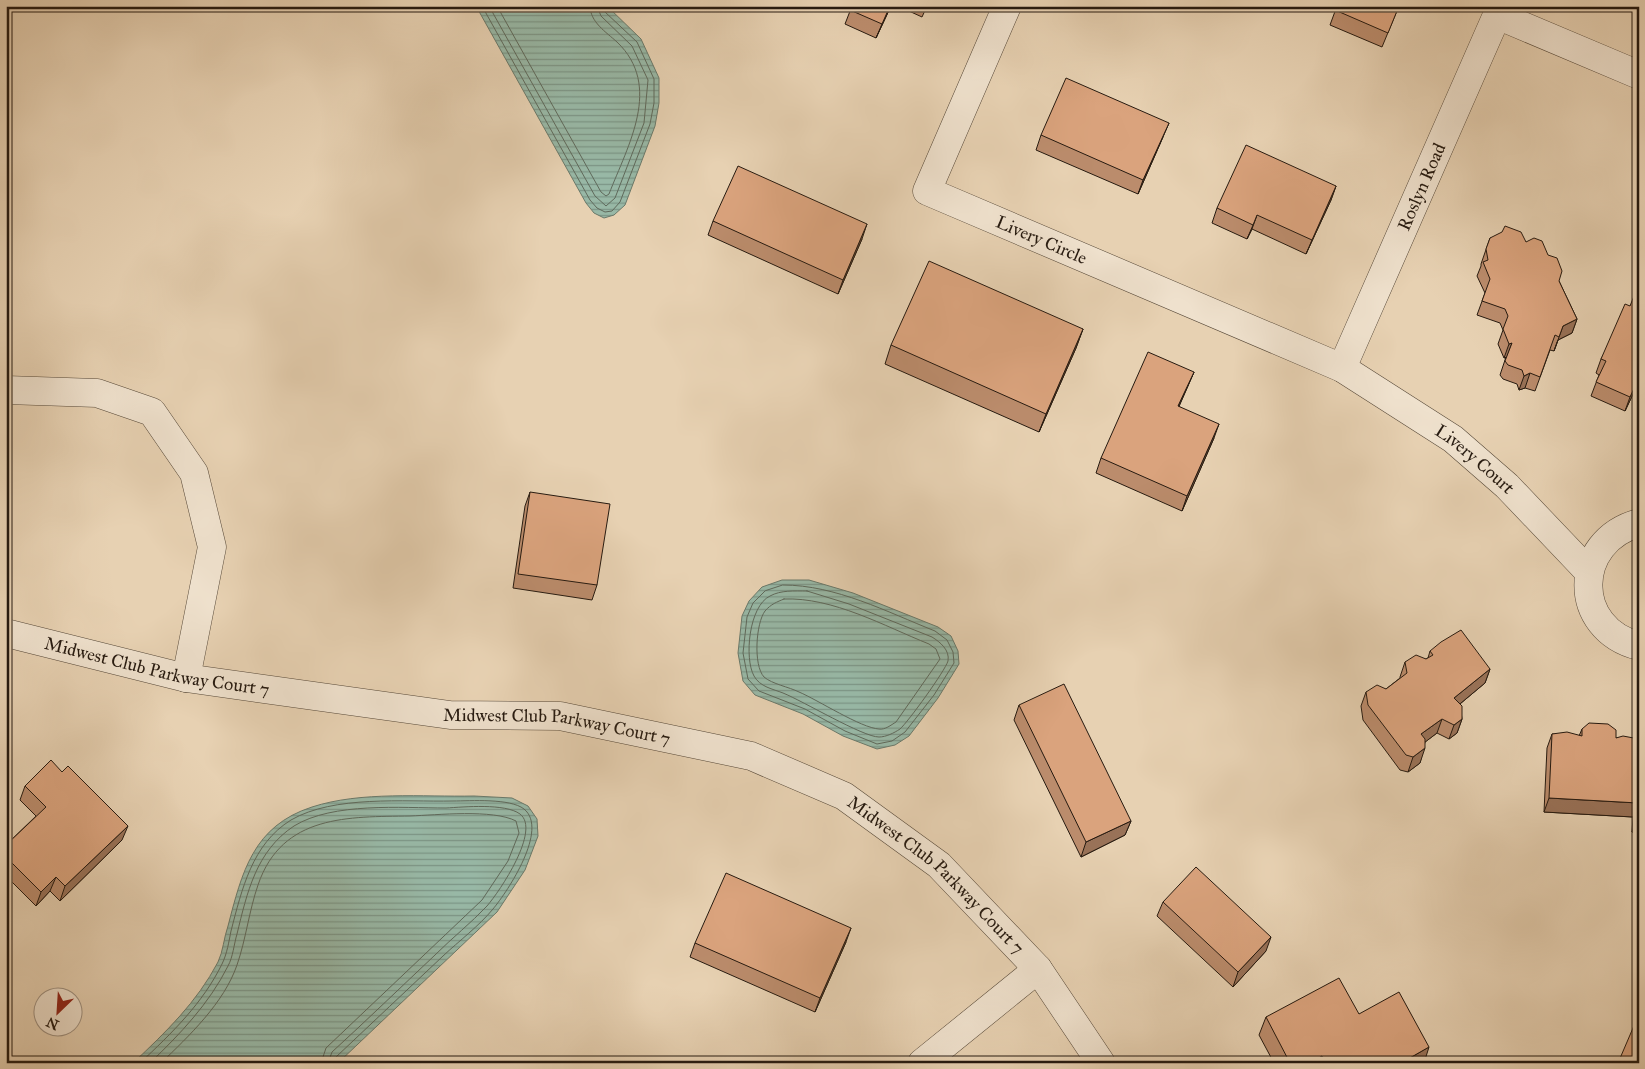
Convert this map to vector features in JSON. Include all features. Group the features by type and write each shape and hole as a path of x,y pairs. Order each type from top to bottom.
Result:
{"street":[{"name":"Livery Circle","path":"1007,6 927,191 1342,368"},
{"name":"Roslyn Road","path":"1342,368 1499,11"},
{"path":"1499,11 1639,75"},
{"name":"Livery Court","path":"1342,368 1453,439 1507,486 1589,572"},
{"path":"6,390 97,393 152,412 194,472 212,547 186,678"},
{"path":"1639,523 1624,527 1608,538 1596,553 1589,572 1588,593 1595,614 1608,631 1626,643 1639,646"},
{"name":"Midwest Club Parkway Court 7","path":"6,633 186,678 450,715 560,716 751,756 844,796 939,865 1038,969 1101,1063"},
{"name":"Midwest Club Parkway Court 7","path":"922,1063 1038,969"}],"water":[{"path":"476,6 607,6 641,39 659,78 659,103 655,126 625,205 614,215 604,218 594,213 586,203"},
{"path":"782,580 809,580 853,593 938,627 951,636 958,651 959,664 938,698 909,736 895,745 877,749 843,736 803,714 755,695 743,681 738,653 742,616 749,601 762,587"},
{"path":"392,796 512,798 528,806 537,819 538,836 525,870 497,912 338,1063 133,1063 180,1016 210,977 220,958 233,906 245,870 253,853 276,826 292,815 331,802"}],"building":[{"path":"852,6 890,6 882,24 850,10"},
{"path":"1337,6 1399,6 1388,33 1335,10"},
{"path":"1066,78 1169,123 1143,180 1041,135"},
{"path":"1246,145 1336,186 1312,240 1257,215 1253,225 1217,208"},
{"path":"738,166 867,224 843,280 713,221"},
{"path":"1505,226 1521,232 1526,242 1534,238 1542,241 1548,255 1557,258 1562,271 1559,281 1577,319 1563,326 1559,337 1555,335 1540,377 1530,373 1524,376 1522,370 1508,365 1505,361 1512,343 1509,344 1503,329 1508,316 1505,309 1482,301 1490,279 1483,262 1488,260 1486,249 1490,238 1502,232"},
{"path":"929,261 1083,329 1046,414 891,345"},
{"path":"1639,295 1639,378 1630,397 1596,382 1606,361 1601,359 1625,304 1630,306 1634,296"},
{"path":"1148,352 1194,372 1178,406 1219,424 1187,496 1101,458"},
{"path":"530,492 610,504 597,585 518,574"},
{"path":"1461,630 1490,669 1454,698 1462,706 1462,719 1454,725 1442,719 1421,734 1425,739 1425,748 1413,757 1406,755 1368,705 1366,692 1377,685 1386,689 1407,673 1405,662 1416,655 1426,659 1433,655 1430,651"},
{"path":"1064,684 1131,821 1086,842 1019,705"},
{"path":"1589,723 1608,724 1616,730 1616,738 1623,736 1639,739 1639,818 1637,818 1638,803 1549,798 1552,734 1567,732 1582,736 1582,729"},
{"path":"51,760 62,772 68,766 128,826 65,886 56,877 41,892 6,857 6,845 46,807 25,786"},
{"path":"1196,867 1271,937 1238,972 1163,902"},
{"path":"726,873 851,928 820,998 695,943"},
{"path":"6,966 9,966 6,978"},
{"path":"1339,978 1359,1014 1399,992 1429,1047 1401,1063 1325,1063 1322,1056 1310,1063 1290,1063 1266,1017"},
{"path":"1639,1014 1639,1063 1618,1063"}]}
